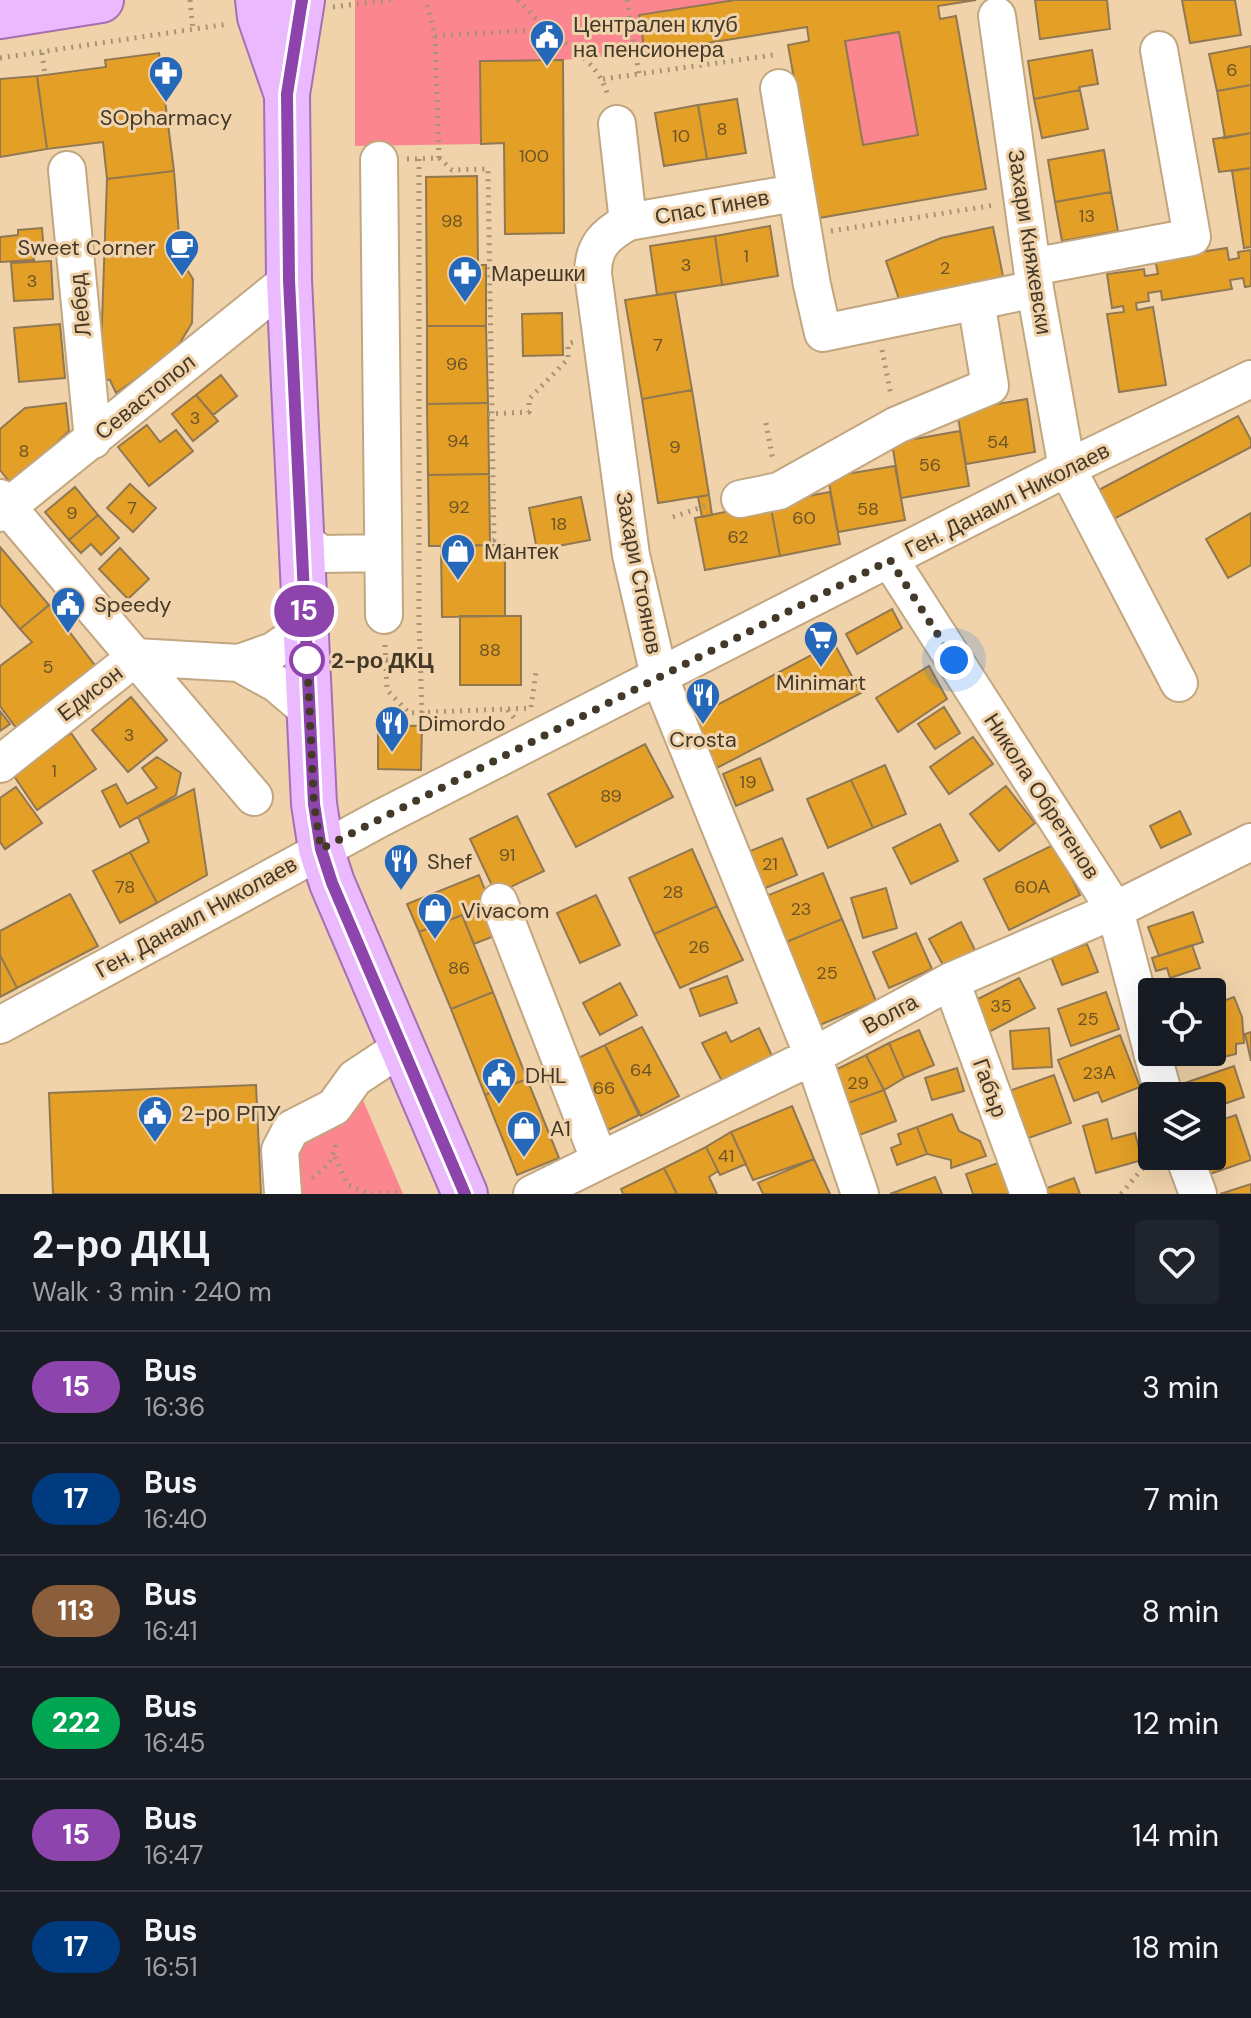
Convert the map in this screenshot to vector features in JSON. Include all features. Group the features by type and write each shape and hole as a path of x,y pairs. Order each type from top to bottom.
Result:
{"main road":[{"path":"0,16 101,0"},
{"path":"280,7 287,94 289,280 307,555 305,629 314,804 321,849 332,883 465,1194"}],"street":[{"name":"Захари Княжевски","path":"997,16 1034,278 1067,468 1179,683"},
{"path":"779,88 795,193 823,333 976,301 1034,278 1192,237 1159,50"},
{"path":"617,124 628,222"},
{"path":"379,160 384,615"},
{"name":"Лебед","path":"67,170 93,440"},
{"name":"Спас Гинев","path":"628,222 795,193"},
{"name":"Захари Стоянов","path":"628,222 599,243 593,259 593,274 631,555 659,676 813,1056 860,1194"},
{"name":"Севастопол","path":"3,506 93,440 289,280"},
{"path":"725,501 779,491 897,425 990,386 976,301"},
{"name":"Ген. Данаил Николаев","path":"0,1025 321,849 1067,468 1251,379"},
{"path":"3,506 254,797"},
{"path":"307,555 383,553"},
{"name":"Никола Обретенов","path":"890,560 1115,910 1138,998"},
{"path":"239,663 273,651 305,629"},
{"name":"Едисон","path":"0,764 136,657 239,663"},
{"path":"239,663 277,684 311,713"},
{"name":"Волга","path":"532,1194 813,1056 951,981 1115,910 1251,842"},
{"path":"499,902 599,1159"},
{"name":"Габър","path":"951,981 1029,1194"},
{"path":"283,1194 280,1150 291,1129 334,1107 355,1078 402,1047"},
{"path":"1189,1170 1198,1194"}],"path":[{"path":"190,0 193,31"},
{"path":"0,58 193,31 280,7 391,0"},
{"path":"426,0 435,36 439,158 452,170 488,169 494,540 490,540"},
{"path":"518,0 547,29 589,60 603,79 617,124"},
{"path":"627,0 639,74"},
{"path":"435,36 547,29"},
{"path":"42,53 45,75"},
{"path":"603,79 773,55 779,88"},
{"path":"379,160 439,158"},
{"path":"419,159 422,713"},
{"path":"803,235 1023,201"},
{"path":"876,322 897,425"},
{"path":"493,413 529,412 529,399 568,359 568,344"},
{"path":"420,415 427,415"},
{"path":"420,468 428,468"},
{"path":"673,517 725,501"},
{"path":"419,540 429,540"},
{"path":"384,615 387,690 409,713 531,708 536,672"},
{"path":"386,660 420,660"},
{"path":"507,709 532,741"},
{"path":"334,1156 348,1185 370,1194 403,1192"},
{"path":"1121,1194 1141,1170"}],"shaded area":[{"path":"355,0 735,0 639,15 645,53 563,60 480,61 481,144 355,146"},
{"path":"899,32 918,135 863,145 845,41"},
{"path":"360,1093 403,1194 295,1194 294,1134"}],"building":[{"path":"735,0 976,0 938,6 940,19 956,16 986,189 819,218 788,45 809,41 807,27 645,53 639,15","holes":["899,32 918,135 863,145 845,41"]},
{"path":"1035,0 1107,0 1110,29 1040,39"},
{"path":"1182,0 1235,0 1241,35 1190,43"},
{"path":"1251,46 1251,85 1217,91 1209,54"},
{"path":"1092,50 1098,84 1034,99 1028,61"},
{"path":"159,53 174,171 107,179 103,142 47,149 37,76 106,67 105,60"},
{"path":"563,60 564,233 505,234 504,143 481,144 480,61"},
{"path":"37,76 47,149 0,157 0,79"},
{"path":"1251,85 1251,133 1225,138 1217,91"},
{"path":"1080,90 1088,129 1042,138 1034,99"},
{"path":"737,99 746,153 707,159 698,105"},
{"path":"698,105 707,159 664,166 655,113"},
{"path":"1251,133 1251,168 1219,172 1213,139"},
{"path":"1104,150 1111,192 1055,202 1048,160"},
{"path":"1251,168 1251,247 1244,248 1232,171"},
{"path":"174,171 181,260 193,279 192,323 175,351 116,393 110,380 100,379 107,179"},
{"path":"477,176 478,265 486,265 486,326 427,326 426,177"},
{"path":"1111,192 1118,231 1062,241 1055,202"},
{"path":"770,226 778,276 722,285 715,236"},
{"path":"993,227 1003,276 902,308 886,261 941,238"},
{"path":"42,228 44,253 33,253 34,260 0,262 0,237 18,235 18,230"},
{"path":"715,236 722,285 657,295 650,246"},
{"path":"1227,248 1229,260 1239,258 1238,252 1251,250 1251,286 1245,287 1243,278 1230,280 1232,289 1162,300 1161,291 1148,293 1149,301 1136,303 1137,310 1153,307 1166,385 1119,392 1107,314 1124,312 1123,306 1112,308 1107,274 1144,269 1145,276 1158,274 1155,259"},
{"path":"51,261 53,299 14,301 11,263"},
{"path":"675,292 692,390 642,399 625,300"},
{"path":"562,313 563,355 523,356 522,314"},
{"path":"60,324 65,378 19,382 14,328"},
{"path":"427,326 486,326 488,403 427,404"},
{"path":"221,375 237,396 213,415 196,395"},
{"path":"692,390 709,495 658,503 642,399"},
{"path":"196,395 218,421 193,441 172,414"},
{"path":"1027,399 1035,452 966,464 957,411"},
{"path":"66,403 69,431 12,485 0,470 0,429 25,408"},
{"path":"488,403 489,474 428,475 427,404"},
{"path":"1238,416 1251,440 1251,447 1110,521 1095,492"},
{"path":"147,425 160,442 176,430 193,451 149,486 118,447"},
{"path":"960,431 969,486 901,498 892,443"},
{"path":"895,466 905,520 838,532 828,477"},
{"path":"489,474 490,545 429,546 428,475"},
{"path":"130,484 156,508 133,532 107,508"},
{"path":"75,487 98,515 69,540 45,512"},
{"path":"830,492 840,544 780,556 770,503"},
{"path":"709,495 712,515 702,517 698,497"},
{"path":"581,497 590,540 537,550 529,508"},
{"path":"770,503 780,556 705,570 695,518"},
{"path":"1251,513 1251,565 1228,578 1206,539"},
{"path":"98,515 119,538 101,555 91,544 81,553 69,540"},
{"path":"505,545 505,616 442,617 441,546"},
{"path":"0,547 49,605 20,629 0,605"},
{"path":"120,548 149,579 128,599 99,569"},
{"path":"49,605 97,668 17,729 0,706 0,666 32,642 20,629"},
{"path":"892,609 902,628 857,654 846,634"},
{"path":"460,616 521,616 521,685 460,685"},
{"path":"834,643 861,693 713,770 687,721"},
{"path":"929,666 947,699 898,732 876,698"},
{"path":"131,697 167,740 128,772 92,730"},
{"path":"944,707 960,733 935,749 918,724"},
{"path":"0,711 10,724 0,731"},
{"path":"378,725 422,726 421,770 378,769"},
{"path":"71,733 96,769 37,810 12,773"},
{"path":"973,737 993,764 949,794 930,767"},
{"path":"645,744 673,797 576,847 548,794"},
{"path":"157,757 181,773 176,795 120,827 102,791 116,784 127,804 157,788 142,768"},
{"path":"760,758 773,790 736,806 723,774"},
{"path":"885,765 906,814 873,828 851,780"},
{"path":"851,780 873,828 828,848 807,799"},
{"path":"1006,786 1035,823 999,851 970,814"},
{"path":"16,787 42,823 5,849 0,842 0,798"},
{"path":"194,789 207,875 157,903 130,852 149,842 138,817"},
{"path":"1180,811 1191,834 1161,848 1150,826"},
{"path":"517,816 544,871 496,894 470,839"},
{"path":"940,824 958,861 911,884 893,848"},
{"path":"782,838 797,875 758,891 743,854"},
{"path":"1055,844 1080,895 1009,930 984,879"},
{"path":"692,849 717,906 654,934 629,878"},
{"path":"130,852 157,903 120,923 93,871"},
{"path":"823,873 842,919 779,945 759,899"},
{"path":"479,875 502,933 474,944 462,915 419,932 407,904"},
{"path":"886,888 897,928 863,938 851,898"},
{"path":"70,894 98,946 17,988 0,955 0,931"},
{"path":"596,895 620,945 580,963 557,913"},
{"path":"717,906 743,960 680,988 654,934"},
{"path":"1193,912 1203,942 1159,956 1148,927"},
{"path":"462,915 493,992 451,1009 419,932"},
{"path":"842,919 876,1001 813,1028 779,945"},
{"path":"961,922 975,950 944,967 929,939"},
{"path":"916,933 932,969 889,988 873,952"},
{"path":"1087,944 1098,972 1062,985 1051,957"},
{"path":"1192,945 1200,968 1170,978 1167,968 1156,971 1152,958"},
{"path":"0,955 17,988 0,997"},
{"path":"727,976 737,1003 700,1016 690,989"},
{"path":"1019,978 1035,1008 983,1035 968,1004"},
{"path":"620,983 637,1015 600,1035 583,1003"},
{"path":"493,992 527,1079 485,1095 451,1009"},
{"path":"1106,992 1119,1029 1071,1046 1058,1009"},
{"path":"1234,997 1242,1017 1244,1043 1236,1044 1236,1054 1226,1056 1226,1000"},
{"path":"642,1027 679,1096 641,1116 605,1045"},
{"path":"759,1028 773,1058 723,1083 702,1043 726,1032 731,1042"},
{"path":"1049,1028 1052,1067 1013,1069 1010,1031"},
{"path":"919,1030 934,1065 904,1078 889,1043"},
{"path":"1251,1032 1251,1061 1245,1034"},
{"path":"1120,1035 1138,1088 1102,1102 1098,1092 1074,1101 1058,1060"},
{"path":"889,1043 904,1078 884,1090 866,1055"},
{"path":"605,1045 639,1115 604,1132 570,1062"},
{"path":"866,1055 884,1090 845,1104 835,1070"},
{"path":"1234,1066 1244,1097 1226,1103 1226,1082 1188,1082"},
{"path":"957,1068 964,1091 932,1100 925,1078"},
{"path":"1054,1075 1071,1123 1023,1140 1006,1092"},
{"path":"527,1079 559,1158 517,1175 485,1095"},
{"name":"2-ро РПУ","path":"256,1085 261,1194 53,1194 49,1093"},
{"path":"884,1090 896,1121 857,1136 845,1104"},
{"path":"792,1106 814,1159 753,1180 731,1132"},
{"path":"952,1114 959,1131 980,1141 986,1156 951,1168 951,1160 927,1154 917,1127"},
{"path":"1236,1115 1251,1160 1226,1169 1226,1118"},
{"path":"1107,1119 1112,1139 1135,1133 1138,1161 1096,1173 1083,1126"},
{"path":"917,1127 927,1154 897,1165 891,1148 901,1144 898,1134"},
{"path":"731,1132 746,1164 720,1175 706,1147"},
{"path":"706,1147 718,1171 709,1177 717,1194 677,1194 664,1168"},
{"path":"814,1159 830,1194 763,1194 758,1183"},
{"path":"1001,1162 1012,1194 973,1194 966,1174"},
{"path":"664,1168 677,1194 623,1194 621,1189"},
{"path":"1205,1170 1222,1170 1207,1175"},
{"path":"935,1177 942,1194 890,1194"},
{"path":"1074,1178 1080,1194 1046,1194 1044,1189"},
{"path":"1251,1184 1251,1194 1220,1194"}],"bus line":[{"name":"15","path":"302,0 287,94 289,280 314,804 321,849 332,883 465,1194"}],"place":[{"name":"Централен клуб на пенсионера","path":"547,68"},
{"name":"SOpharmacy","path":"166,104"},
{"name":"Sweet Corner","path":"182,278"},
{"name":"Марешки","path":"465,304"},
{"name":"Мантек","path":"458,582"},
{"name":"Speedy","path":"68,635"},
{"name":"2-ро ДКЦ","path":"307,660"},
{"name":"Minimart","path":"821,669"},
{"name":"Crosta","path":"703,726"},
{"name":"Dimordo","path":"392,754"},
{"name":"Shef","path":"401,892"},
{"name":"Vivacom","path":"435,941"},
{"name":"DHL","path":"499,1106"},
{"name":"2-ро РПУ","path":"155,1144"},
{"name":"A1","path":"524,1159"}],"route":[{"path":"307,660 307,657 314,804 321,849 890,560 954,660"}]}
